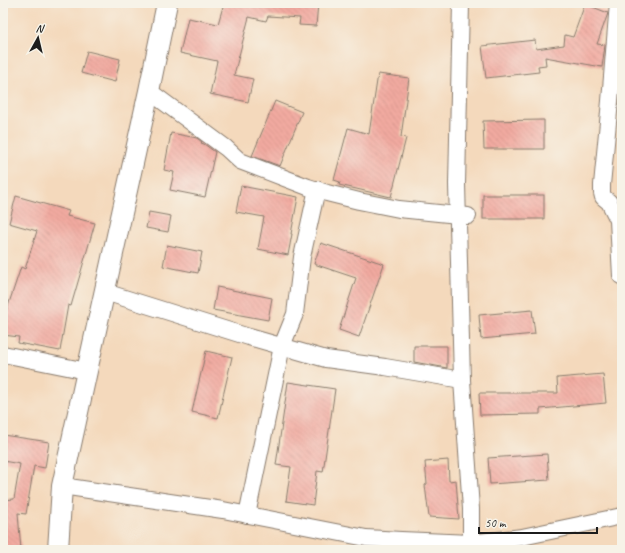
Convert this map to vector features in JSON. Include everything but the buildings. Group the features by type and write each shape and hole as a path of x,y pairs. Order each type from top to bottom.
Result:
{"street":[{"path":"58,550 62,486 149,92 167,3"},
{"path":"461,3 457,184 462,380 471,509 472,547"},
{"path":"618,3 602,193 603,197 610,202 618,220 621,276"},
{"path":"149,92 226,148 240,161 317,189 359,201 399,209 468,216"},
{"path":"248,515 282,346 295,314 302,257 317,189"},
{"path":"105,292 249,337 326,359 462,380"},
{"path":"3,354 87,372"},
{"path":"62,486 215,509 366,538 472,547 622,516"}]}
